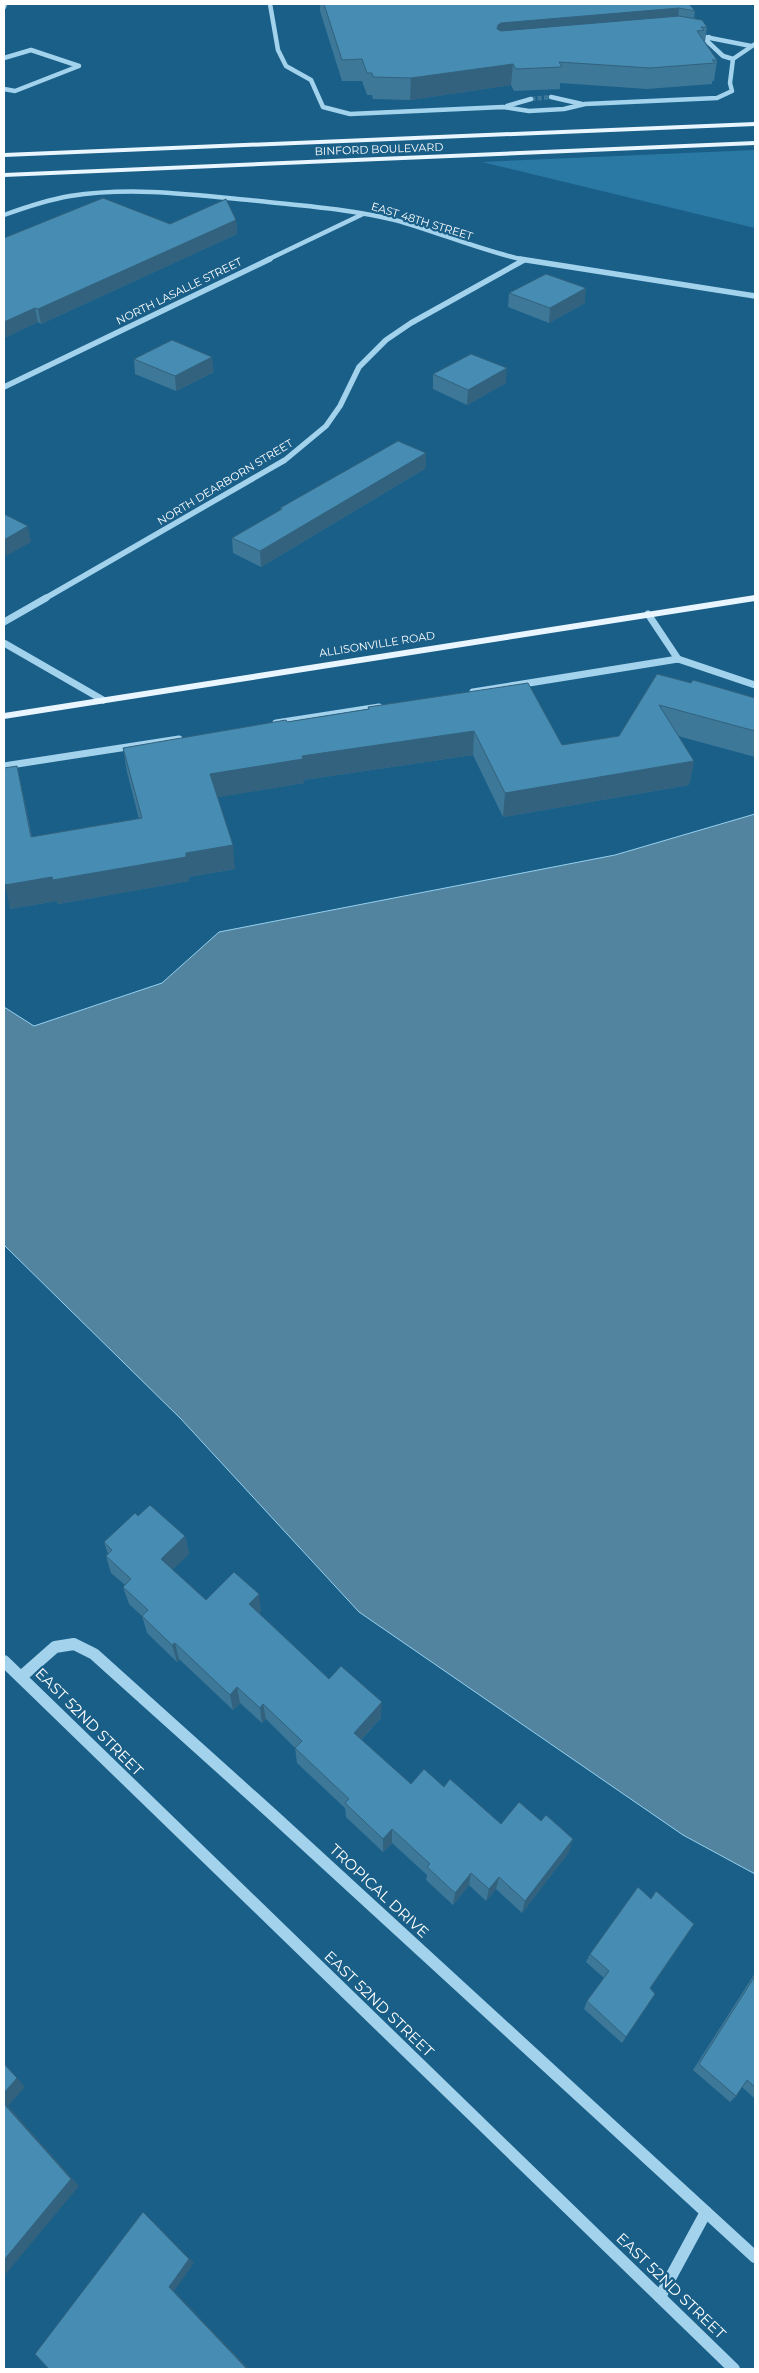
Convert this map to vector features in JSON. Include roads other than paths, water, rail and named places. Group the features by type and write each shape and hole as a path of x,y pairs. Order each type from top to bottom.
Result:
{"main road":[{"name":"BINFORD BOULEVARD","path":"4,155 755,124"},
{"name":"BINFORD BOULEVARD","path":"4,175 755,143"},
{"name":"ALLISONVILLE ROAD","path":"4,716 755,598"}],"street":[{"path":"270,4 278,50 286,66 311,80 323,107 350,114 503,107 529,110 564,109 585,104 717,98 732,91 730,83 733,59 753,45"},
{"path":"693,35 753,45"},
{"path":"4,58 30,50 79,66 15,91 4,89"},
{"path":"551,98 585,104"},
{"path":"503,107 531,99"},
{"name":"EAST 48TH STREET","path":"4,215 43,201 80,193 114,190 151,190 363,214 404,223 497,255 755,296"},
{"name":"NORTH LASALLE STREET","path":"4,387 363,214"},
{"name":"NORTH DEARBORN STREET","path":"4,622 296,452 326,426 340,406 359,367 382,344 411,323 524,260"},
{"path":"463,693 678,659 648,614"},
{"path":"4,643 103,700"},
{"path":"268,724 385,706"},
{"path":"4,766 189,737"},
{"name":"TROPICAL DRIVE","path":"20,1677 54,1647 74,1644 94,1654 273,1815 755,2257"},
{"name":"EAST 52ND STREET","path":"4,1661 734,2369"},
{"path":"660,2297 706,2212"}],"lane":[{"path":"708,37 707,41 723,56 733,59"},
{"path":"678,659 755,685"}],"tunnel":[{"path":"531,99 551,97"}]}
